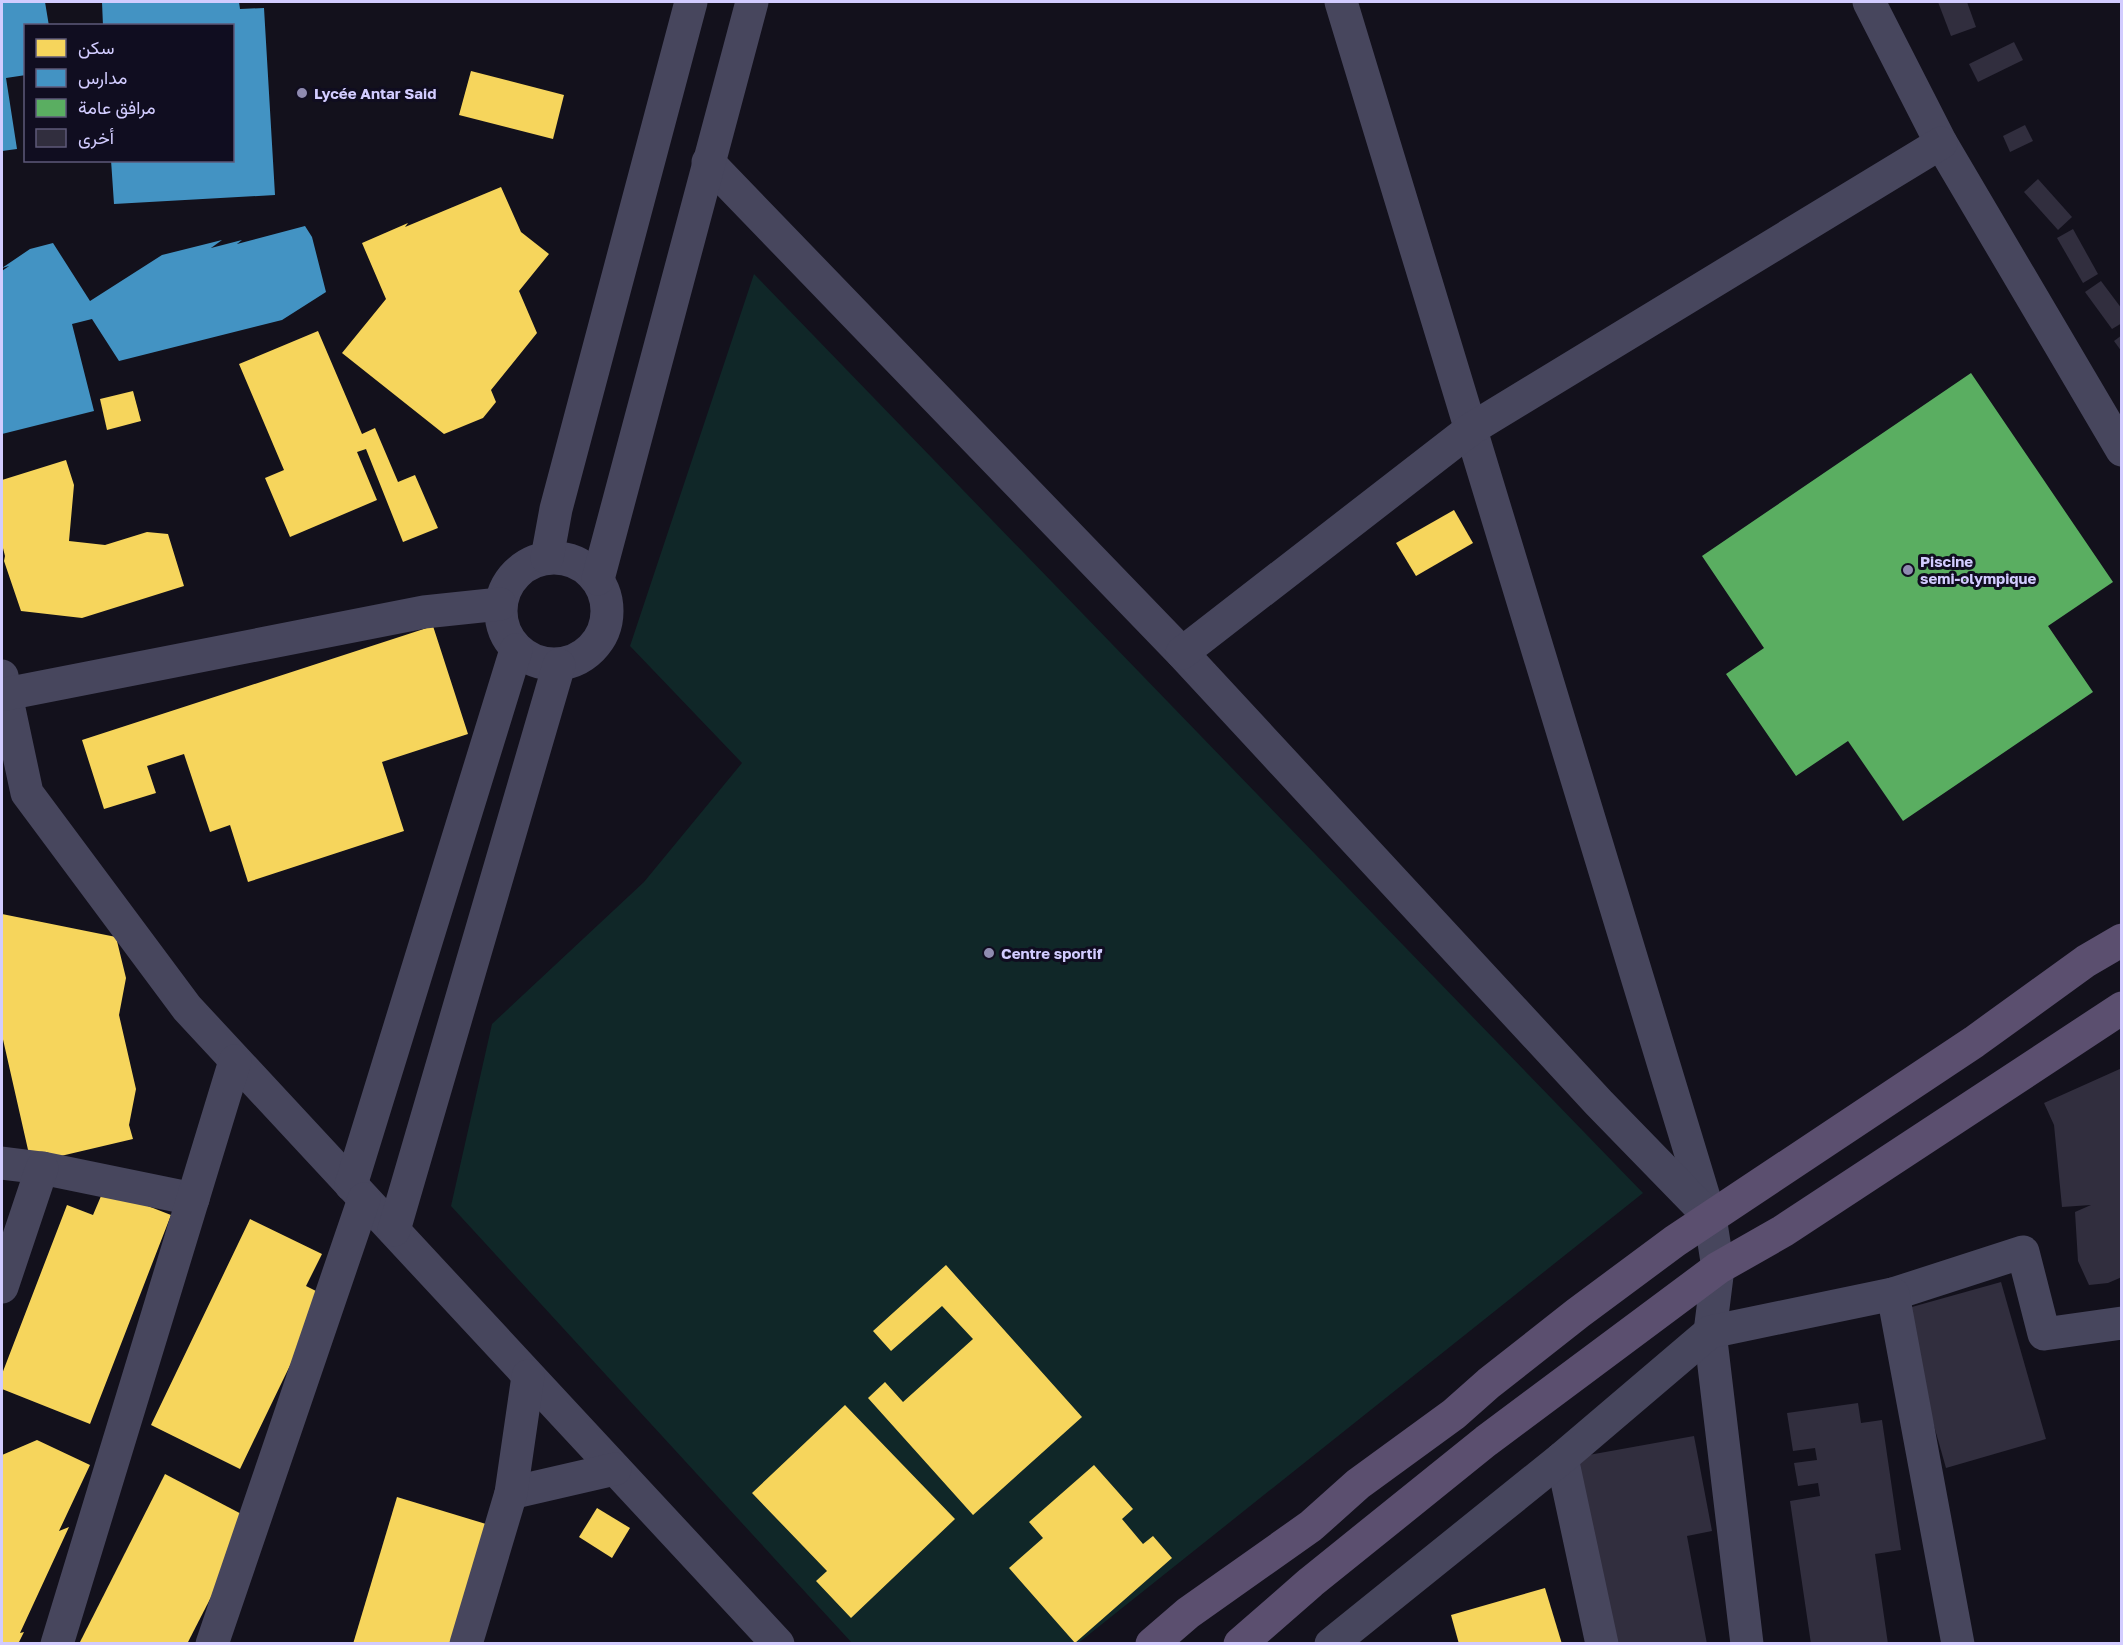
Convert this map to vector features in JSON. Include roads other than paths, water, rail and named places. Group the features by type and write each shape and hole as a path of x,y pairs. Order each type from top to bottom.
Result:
{"main road":[{"path":"1152,1644 1188,1614 1311,1526 1358,1484 1454,1414 1489,1383 1578,1313 1710,1217 1966,1048 2086,961 2121,940"},
{"path":"1240,1644 1311,1582 1486,1441 1718,1268 1783,1231 2121,1008"}],"street":[{"path":"547,558 556,509 691,2"},
{"path":"598,579 752,2"},
{"path":"1341,2 1710,1217 1718,1268 1710,1332 1747,1644"},
{"path":"1869,2 1941,143 2121,450"},
{"path":"1182,653 1471,429 1941,143"},
{"path":"708,162 1182,653 1599,1103 1710,1217"},
{"path":"547,558 576,562 598,579 608,606 604,634 585,656 559,666 535,662 516,650 503,629 500,604 508,582 525,565 547,558"},
{"path":"500,604 424,612 4,685 14,795 187,1008 778,1644"},
{"path":"212,1644 358,1192 516,650"},
{"path":"394,1230 559,666"},
{"path":"57,1644 235,1061"},
{"path":"2,1163 42,1168 193,1199"},
{"path":"2,1287 42,1168"},
{"path":"1330,1644 1562,1458 1710,1332 1893,1294 2023,1252 2044,1334 2121,1323"},
{"path":"1893,1294 1958,1644"},
{"path":"466,1644 511,1493 528,1376"},
{"path":"1562,1458 1602,1644"},
{"path":"511,1493 615,1469"}],"place":[{"name":"Lycée Antar Said","path":"302,93"},
{"name":"Piscine semi-olympique","path":"1908,570"},
{"name":"Centre sportif","path":"989,953"}]}
